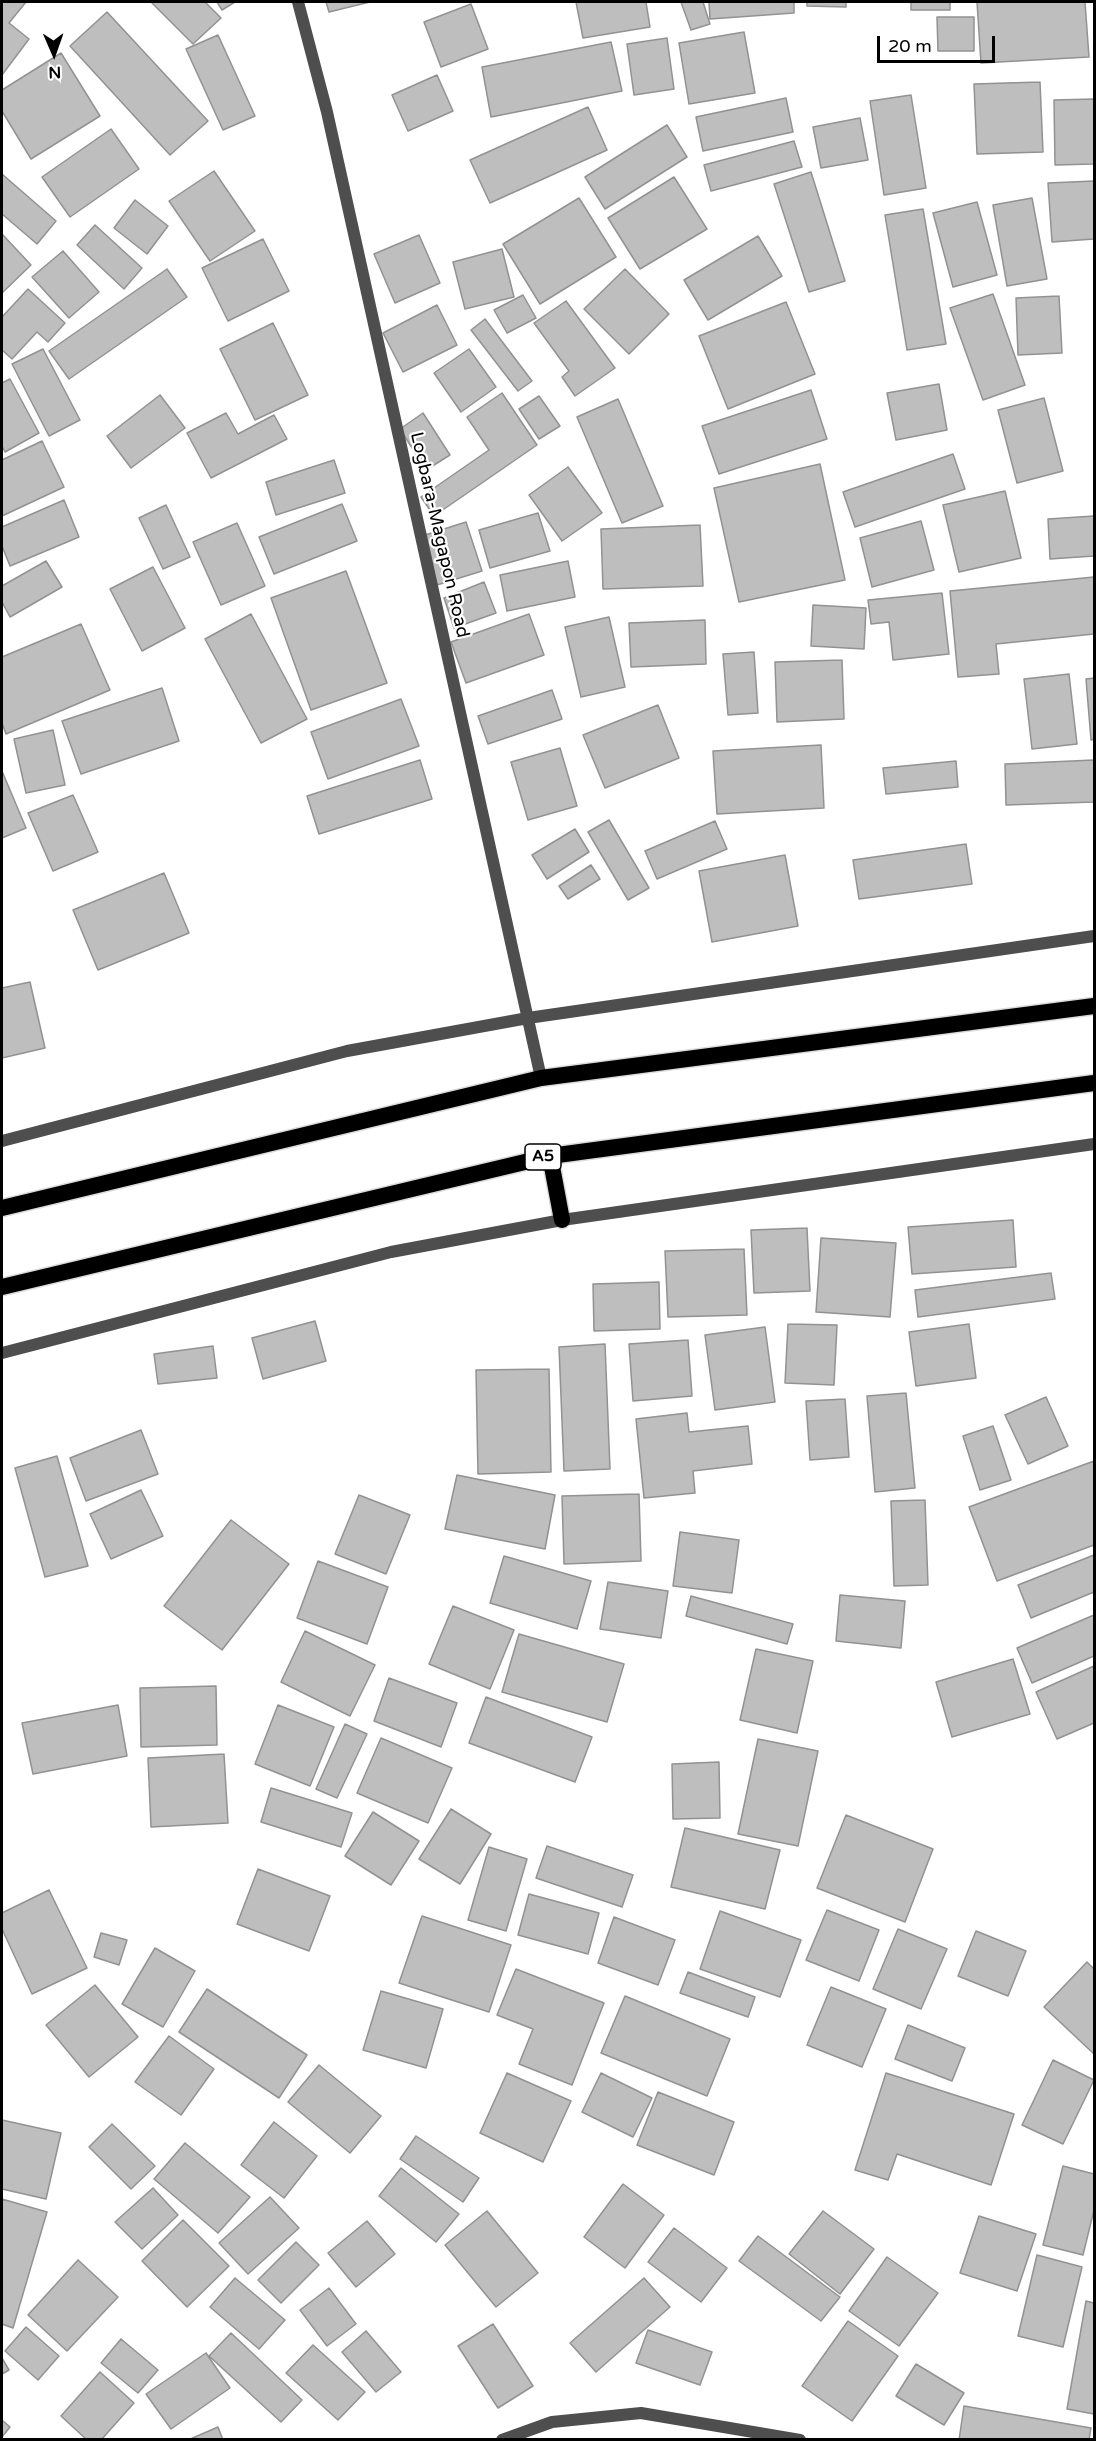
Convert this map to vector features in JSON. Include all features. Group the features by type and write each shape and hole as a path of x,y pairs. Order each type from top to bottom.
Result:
{"highway":[{"path":"2,1208 541,1077 1095,1006"},
{"name":"A5","path":"2,1287 550,1156 1095,1083"},
{"path":"550,1156 562,1221"}],"street":[{"name":"Logbara-Magapon Road","path":"298,2 327,112 541,1077"},
{"path":"2,1141 346,1051 528,1018 1095,936"},
{"path":"2,1353 391,1252 562,1221 1095,1144"},
{"path":"502,2439 552,2422 641,2413 800,2439"}],"building":[{"path":"2,2 26,2 9,23 29,39 2,75"},
{"path":"151,2 205,2 221,18 193,44"},
{"path":"217,2 235,2 222,10"},
{"path":"326,2 370,2 329,12"},
{"path":"576,2 646,2 650,27 583,38"},
{"path":"681,2 703,2 710,24 691,30"},
{"path":"709,2 794,2 794,13 710,19"},
{"path":"807,2 846,2 846,7 807,6"},
{"path":"911,2 950,2 950,10 911,10"},
{"path":"977,2 1085,2 1089,57 981,63"},
{"path":"471,4 488,49 441,67 424,22"},
{"path":"107,12 208,121 170,155 70,46"},
{"path":"937,17 974,17 974,51 938,51"},
{"path":"744,32 755,93 689,104 679,43"},
{"path":"218,35 255,116 223,130 186,49"},
{"path":"667,38 674,89 634,95 627,44"},
{"path":"611,42 622,91 491,117 482,67"},
{"path":"61,53 100,116 31,159 2,111 2,90"},
{"path":"437,75 453,111 408,131 392,95"},
{"path":"1040,82 1043,152 977,154 974,84"},
{"path":"911,95 926,188 884,195 870,101"},
{"path":"786,98 793,132 703,151 696,117"},
{"path":"1094,99 1094,164 1055,165 1054,100"},
{"path":"588,107 607,150 490,203 470,160"},
{"path":"860,118 868,160 821,168 813,127"},
{"path":"667,125 687,157 605,209 585,177"},
{"path":"111,129 139,169 70,217 42,177"},
{"path":"794,141 802,167 711,191 704,165"},
{"path":"214,171 255,231 210,261 169,201"},
{"path":"811,172 845,281 809,292 774,184"},
{"path":"2,174 56,221 37,244 2,214"},
{"path":"674,177 707,229 640,269 608,218"},
{"path":"1094,181 1094,239 1052,242 1048,183"},
{"path":"579,198 616,257 540,304 503,244"},
{"path":"1032,198 1047,279 1007,286 993,205"},
{"path":"135,200 168,226 147,254 114,228"},
{"path":"977,202 997,275 953,287 933,213"},
{"path":"923,209 946,344 907,350 885,215"},
{"path":"95,225 142,268 124,289 77,245"},
{"path":"2,234 31,265 2,293"},
{"path":"419,235 440,283 395,303 374,254"},
{"path":"758,236 782,276 708,320 684,280"},
{"path":"263,239 289,291 228,321 202,268"},
{"path":"502,249 514,297 465,309 453,262"},
{"path":"63,251 99,292 69,318 32,277"},
{"path":"167,269 187,297 69,379 49,351"},
{"path":"625,269 669,314 629,354 584,309"},
{"path":"28,289 65,323 48,342 37,332 12,359 2,350 2,317"},
{"path":"993,294 1025,385 983,400 950,308"},
{"path":"523,295 536,318 507,333 494,310"},
{"path":"1059,296 1062,353 1018,355 1016,298"},
{"path":"566,301 615,368 575,396 562,377 569,371 534,323"},
{"path":"786,302 815,374 728,409 699,336"},
{"path":"437,305 457,345 403,372 383,333"},
{"path":"485,319 532,381 518,391 471,330"},
{"path":"273,323 308,395 255,420 220,349"},
{"path":"43,349 80,420 49,436 12,364"},
{"path":"469,349 496,387 461,412 434,373"},
{"path":"10,379 39,433 5,452 2,446 2,383"},
{"path":"939,384 947,430 896,440 887,393"},
{"path":"811,390 827,439 719,474 702,426"},
{"path":"502,393 537,445 434,516 421,497 489,450 467,417"},
{"path":"160,395 185,428 131,468 107,436"},
{"path":"539,396 560,426 539,439 519,409"},
{"path":"1044,398 1063,471 1017,483 998,410"},
{"path":"618,399 663,506 622,523 577,417"},
{"path":"226,413 238,434 274,415 287,439 211,478 187,433"},
{"path":"423,413 450,455 426,470 400,429"},
{"path":"42,441 64,487 2,516 2,460"},
{"path":"953,454 965,489 855,527 843,492"},
{"path":"334,460 345,493 276,515 266,482"},
{"path":"820,464 845,580 739,602 714,488"},
{"path":"568,467 602,513 562,541 529,495"},
{"path":"1005,491 1021,558 959,572 943,505"},
{"path":"64,500 79,537 10,566 2,546 2,527"},
{"path":"342,504 357,541 274,574 259,537"},
{"path":"166,505 190,557 163,569 139,518"},
{"path":"538,513 550,551 490,568 479,530"},
{"path":"1094,516 1094,556 1050,559 1048,519"},
{"path":"921,521 934,570 872,587 860,538"},
{"path":"466,522 482,571 437,585 422,536"},
{"path":"237,523 265,586 221,605 193,542"},
{"path":"700,525 703,586 603,589 601,529"},
{"path":"46,561 62,587 10,617 2,602 2,586"},
{"path":"568,561 575,597 507,611 500,575"},
{"path":"153,567 185,628 142,651 110,589"},
{"path":"346,571 387,683 311,710 271,598"},
{"path":"1094,577 1094,634 996,644 999,674 958,677 950,591"},
{"path":"484,582 496,613 454,628 444,598"},
{"path":"942,593 949,654 893,660 889,622 871,624 868,600"},
{"path":"813,605 866,608 864,649 811,646"},
{"path":"251,614 307,719 261,743 205,639"},
{"path":"529,614 544,655 466,683 451,642"},
{"path":"609,617 625,687 581,697 565,627"},
{"path":"705,620 706,664 631,667 629,623"},
{"path":"81,624 110,690 6,734 2,723 2,657"},
{"path":"754,652 758,713 728,715 723,654"},
{"path":"842,660 844,719 777,722 775,662"},
{"path":"1069,674 1077,744 1032,749 1024,679"},
{"path":"1094,678 1094,739 1091,740 1086,679"},
{"path":"162,688 179,741 81,774 62,721"},
{"path":"552,690 562,719 488,744 478,716"},
{"path":"401,699 419,746 328,779 311,732"},
{"path":"658,705 679,758 605,788 583,735"},
{"path":"53,730 65,785 26,793 14,739"},
{"path":"821,745 824,808 717,814 713,751"},
{"path":"560,748 577,806 528,820 511,762"},
{"path":"420,760 432,799 319,834 307,796"},
{"path":"1094,760 1094,802 1006,805 1005,764"},
{"path":"956,761 958,787 886,794 883,768"},
{"path":"2,771 26,828 2,838"},
{"path":"73,795 98,852 53,871 28,813"},
{"path":"609,820 649,888 628,900 588,832"},
{"path":"715,821 727,849 657,879 645,851"},
{"path":"575,829 589,852 547,879 532,855"},
{"path":"966,844 972,884 859,899 853,860"},
{"path":"785,855 798,926 712,942 699,871"},
{"path":"591,865 600,879 568,899 559,886"},
{"path":"164,873 189,933 98,970 73,910"},
{"path":"30,982 45,1048 2,1058 2,988"},
{"path":"1013,1220 1016,1267 912,1274 908,1227"},
{"path":"807,1228 810,1291 754,1293 751,1230"},
{"path":"821,1238 896,1243 890,1317 816,1312"},
{"path":"744,1249 747,1315 668,1317 665,1251"},
{"path":"1051,1273 1055,1299 918,1317 915,1290"},
{"path":"659,1282 660,1329 594,1331 593,1284"},
{"path":"315,1321 326,1361 263,1379 252,1338"},
{"path":"788,1324 837,1325 834,1385 785,1383"},
{"path":"969,1324 976,1378 916,1386 909,1332"},
{"path":"765,1327 775,1402 715,1410 705,1335"},
{"path":"688,1340 692,1396 633,1401 629,1344"},
{"path":"605,1344 610,1469 564,1471 559,1347"},
{"path":"213,1346 217,1378 158,1384 154,1354"},
{"path":"549,1369 551,1472 478,1474 476,1370"},
{"path":"906,1393 915,1488 875,1492 867,1396"},
{"path":"1046,1397 1068,1446 1028,1464 1005,1415"},
{"path":"845,1399 849,1457 810,1460 806,1401"},
{"path":"687,1413 689,1432 748,1426 752,1464 693,1471 695,1493 644,1498 636,1419"},
{"path":"993,1426 1011,1480 980,1490 963,1436"},
{"path":"141,1430 158,1474 86,1501 70,1458"},
{"path":"57,1456 88,1566 45,1577 15,1468"},
{"path":"1094,1461 1094,1545 997,1581 969,1507"},
{"path":"457,1475 555,1495 545,1549 445,1529"},
{"path":"141,1490 163,1536 111,1559 90,1514"},
{"path":"639,1494 641,1561 564,1564 562,1496"},
{"path":"359,1495 410,1515 386,1574 335,1554"},
{"path":"925,1500 928,1585 894,1586 891,1501"},
{"path":"231,1520 289,1564 222,1650 164,1606"},
{"path":"680,1532 739,1540 732,1593 673,1586"},
{"path":"1094,1555 1094,1592 1031,1618 1018,1585"},
{"path":"504,1556 591,1581 577,1629 490,1603"},
{"path":"318,1561 388,1587 367,1644 297,1618"},
{"path":"608,1582 668,1591 661,1638 600,1629"},
{"path":"840,1595 905,1601 901,1648 836,1641"},
{"path":"691,1596 793,1624 787,1644 686,1616"},
{"path":"453,1606 514,1630 490,1689 429,1664"},
{"path":"1094,1615 1094,1656 1032,1683 1017,1648"},
{"path":"305,1631 375,1665 350,1716 281,1682"},
{"path":"519,1634 624,1664 607,1722 502,1692"},
{"path":"756,1649 813,1661 797,1733 740,1720"},
{"path":"1013,1659 1030,1714 952,1737 936,1682"},
{"path":"1094,1666 1094,1723 1057,1739 1036,1692"},
{"path":"389,1678 457,1703 441,1747 374,1721"},
{"path":"216,1686 217,1745 141,1747 140,1688"},
{"path":"486,1697 592,1737 575,1782 469,1743"},
{"path":"118,1705 127,1756 33,1774 22,1723"},
{"path":"278,1705 334,1727 310,1786 255,1764"},
{"path":"345,1724 367,1734 337,1798 316,1789"},
{"path":"381,1738 452,1768 428,1823 357,1793"},
{"path":"758,1739 818,1751 798,1846 738,1834"},
{"path":"224,1754 228,1823 151,1827 148,1758"},
{"path":"719,1762 720,1818 673,1819 672,1764"},
{"path":"271,1788 352,1813 341,1847 261,1822"},
{"path":"451,1809 491,1834 460,1884 419,1859"},
{"path":"373,1812 419,1841 391,1885 345,1856"},
{"path":"846,1815 933,1849 905,1922 817,1888"},
{"path":"685,1828 780,1850 765,1909 671,1887"},
{"path":"547,1846 633,1875 622,1907 536,1878"},
{"path":"489,1847 527,1859 506,1931 468,1920"},
{"path":"258,1869 330,1896 309,1951 237,1924"},
{"path":"49,1890 87,1968 32,1994 2,1929 2,1913"},
{"path":"529,1894 599,1913 588,1954 518,1935"},
{"path":"827,1910 879,1930 859,1981 806,1960"},
{"path":"720,1911 801,1940 780,1997 700,1969"},
{"path":"422,1916 511,1945 489,2012 399,1983"},
{"path":"614,1917 675,1940 658,1985 598,1963"},
{"path":"898,1929 947,1949 921,2009 873,1989"},
{"path":"976,1931 1026,1951 1008,1996 958,1976"},
{"path":"101,1933 127,1940 119,1965 94,1957"},
{"path":"155,1948 195,1971 163,2027 122,2004"},
{"path":"1087,1962 1094,1969 1094,2054 1044,2007"},
{"path":"516,1969 604,2003 572,2085 519,2064 533,2029 497,2015"},
{"path":"688,1972 755,1997 748,2017 680,1993"},
{"path":"95,1985 138,2037 89,2077 46,2025"},
{"path":"831,1987 886,2009 862,2067 807,2045"},
{"path":"207,1989 307,2055 279,2098 179,2032"},
{"path":"381,1991 443,2009 426,2068 363,2050"},
{"path":"625,1996 730,2039 707,2096 601,2053"},
{"path":"908,2025 965,2048 952,2081 895,2059"},
{"path":"169,2036 214,2069 181,2115 135,2082"},
{"path":"1053,2060 1094,2080 1063,2144 1022,2125"},
{"path":"319,2065 381,2116 350,2153 288,2102"},
{"path":"507,2073 571,2101 543,2162 480,2133"},
{"path":"601,2073 652,2098 633,2137 582,2112"},
{"path":"886,2073 1014,2114 991,2185 897,2154 888,2180 855,2170"},
{"path":"658,2092 734,2122 714,2175 637,2145"},
{"path":"2,2120 61,2133 46,2199 2,2189"},
{"path":"274,2122 317,2156 284,2198 241,2165"},
{"path":"112,2124 155,2166 131,2189 89,2147"},
{"path":"416,2136 479,2178 463,2202 400,2159"},
{"path":"185,2143 250,2197 218,2233 154,2179"},
{"path":"1063,2166 1094,2174 1094,2210 1083,2255 1043,2245"},
{"path":"401,2168 459,2214 436,2242 379,2196"},
{"path":"623,2184 664,2215 625,2268 584,2237"},
{"path":"153,2188 178,2215 142,2249 115,2222"},
{"path":"270,2197 299,2228 248,2274 219,2243"},
{"path":"2,2199 47,2212 13,2328 2,2324"},
{"path":"487,2211 538,2273 496,2307 445,2245"},
{"path":"823,2211 874,2249 840,2294 789,2254"},
{"path":"979,2216 1036,2234 1017,2291 960,2273"},
{"path":"183,2220 229,2266 187,2307 142,2261"},
{"path":"367,2221 395,2254 356,2287 328,2253"},
{"path":"674,2228 727,2268 701,2302 648,2262"},
{"path":"758,2236 840,2297 821,2321 739,2261"},
{"path":"296,2242 319,2265 281,2303 258,2280"},
{"path":"1037,2255 1082,2267 1063,2347 1018,2336"},
{"path":"887,2257 938,2293 899,2346 849,2311"},
{"path":"78,2260 118,2297 67,2351 28,2315"},
{"path":"235,2278 285,2320 259,2349 210,2307"},
{"path":"644,2278 670,2307 596,2372 570,2343"},
{"path":"329,2288 356,2324 327,2346 300,2310"},
{"path":"1086,2301 1094,2303 1094,2414 1067,2409"},
{"path":"848,2321 898,2356 852,2421 802,2386"},
{"path":"493,2324 533,2386 498,2408 458,2346"},
{"path":"26,2327 59,2356 38,2380 5,2351"},
{"path":"648,2330 712,2352 700,2385 636,2363"},
{"path":"366,2331 401,2372 376,2392 342,2352"},
{"path":"231,2333 302,2400 281,2422 209,2356"},
{"path":"121,2339 158,2370 138,2393 101,2363"},
{"path":"313,2345 365,2392 338,2420 286,2373"},
{"path":"206,2353 230,2388 171,2429 146,2394"},
{"path":"2,2358 9,2370 2,2374"},
{"path":"916,2364 964,2393 944,2425 896,2396"},
{"path":"100,2372 134,2403 101,2440 87,2440 61,2416"},
{"path":"964,2406 1091,2428 1089,2440 959,2440"},
{"path":"2,2420 10,2427 2,2437"},
{"path":"218,2427 223,2440 188,2440"}]}
